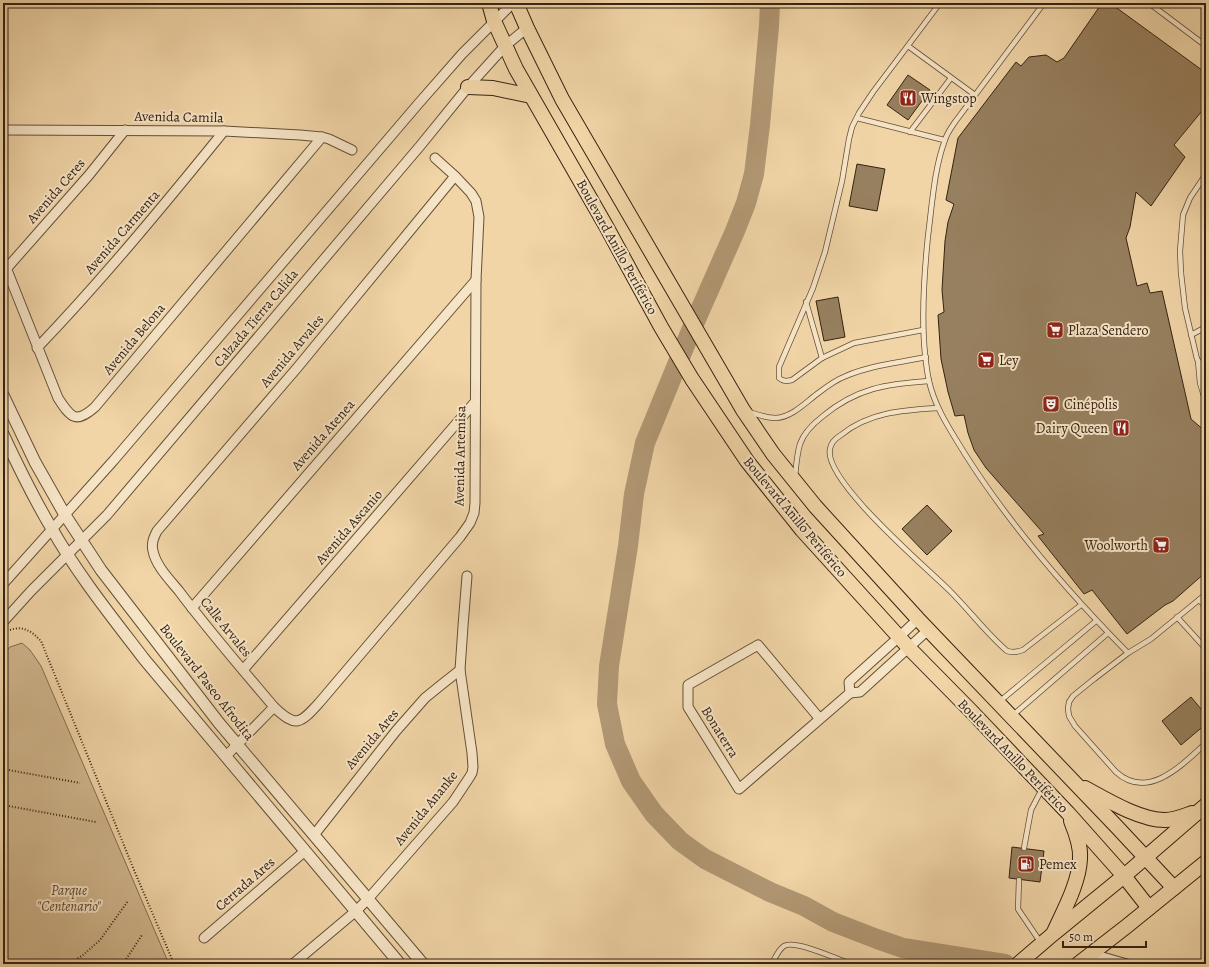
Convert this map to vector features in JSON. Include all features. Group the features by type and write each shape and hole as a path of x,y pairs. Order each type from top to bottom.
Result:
{"main road":[{"name":"Boulevard Anillo Periférico","path":"489,3 494,21 505,46 531,96 606,226 661,327 692,379 747,461 802,530 909,648 1068,813 1124,876 1149,908"},
{"name":"Boulevard Anillo Periférico","path":"516,3 562,99 743,410 773,454 815,506 928,630 1174,888"},
{"path":"468,86 500,88 531,96"},
{"path":"1072,780 1119,806 1156,819 1172,820 1204,807"},
{"path":"1020,962 1124,876 1204,807"},
{"path":"1053,934 1072,892 1080,867 1080,850 1068,813"},
{"path":"1079,963 1206,862"}],"street":[{"name":"Calzada Tierra Calida","path":"3,584 114,460 462,54 513,3"},
{"name":"Calzada Tierra Calida","path":"3,622 31,591 107,516 420,146 468,86 505,46 527,28"},
{"name":"Avenida Camila","path":"3,130 224,131 300,135 322,137 337,142 352,150"},
{"name":"Avenida Ceres","path":"3,283 4,265 89,175 125,130"},
{"name":"Avenida Carmenta","path":"37,348 67,316 159,210 224,131"},
{"name":"Avenida Belona","path":"4,265 58,398 66,411 76,417 81,417 95,407 322,137"},
{"name":"Avenida Artemisa","path":"289,720 302,720 308,716 470,523 474,513 476,491 476,280 479,216 476,200 471,193 456,176 435,158"},
{"name":"Avenida Arvales","path":"152,544 157,531 297,368 456,176"},
{"name":"Avenida Atenea","path":"192,608 476,280"},
{"name":"Boulevard Paseo Afrodita","path":"3,395 35,462 81,542 101,570 218,723 423,964"},
{"name":"Avenida Ascanio","path":"243,670 475,402"},
{"path":"3,434 52,529 95,594 144,658 400,964"},
{"name":"Calle Arvales","path":"152,544 153,552 162,569 192,608 274,707 289,720"},
{"name":"Avenida Ananke","path":"293,964 356,911 368,899 453,802 472,773 472,753 460,670 467,576"},
{"path":"850,693 848,682 918,619"},
{"name":"Bonaterra","path":"820,719 758,645 688,685 688,707 739,789 820,719 850,693 860,692 928,630"},
{"path":"875,659 884,670"},
{"name":"Avenida Ares","path":"314,835 396,730 426,698 460,670"},
{"path":"226,756 274,707"},
{"name":"Cerrada Ares","path":"204,938 305,850"},
{"path":"1092,954 1127,964"}],"lane":[{"path":"923,330 854,343 822,358 792,380 787,381 779,378 779,367 813,288 825,252 842,181 852,127 874,92 940,3"},
{"path":"1044,3 955,122 944,140 936,179 926,256 923,302 923,330 929,381 938,408 984,484 1012,521 1081,605 1128,653"},
{"path":"1149,3 1206,46"},
{"path":"908,46 975,95"},
{"path":"910,132 951,78"},
{"path":"857,118 944,140"},
{"path":"1206,174 1190,198 1182,218 1180,251 1185,308 1198,359 1200,383 1206,402"},
{"path":"806,302 822,358"},
{"path":"1191,336 1206,327"},
{"path":"743,410 776,418 786,416 799,409 833,382 846,376 881,366 926,357"},
{"path":"1198,359 1206,372"},
{"path":"795,482 800,443 805,433 816,421 835,406 853,395 871,388 888,384 929,381"},
{"path":"938,408 898,411 877,415 860,422 846,431 831,444 829,456 836,472 847,487 883,528 950,591 1007,651 1018,652 1023,650 1081,605"},
{"path":"1206,594 1151,639 1128,653 1094,678 1074,696 1069,702 1068,709 1069,716 1074,726 1116,772 1123,778 1138,784 1154,782 1175,770 1206,743"},
{"path":"1199,600 1206,608"},
{"path":"1177,617 1206,649"},
{"path":"998,703 1096,621"},
{"path":"1011,717 1108,633"},
{"path":"1024,848 1031,810 1042,787"},
{"path":"1019,880 1018,909 1041,944"},
{"path":"772,964 780,950 784,946 791,944 802,945 852,964"}],"path":[{"path":"3,636 6,632 18,628 31,631 41,641 174,964"},
{"path":"3,769 80,783"},
{"path":"3,805 96,822"},
{"path":"67,964 82,956 100,940 128,901"},
{"path":"124,964 142,935"}],"green space":[{"name":"Parque \"Centenario\"","path":"22,643 30,650 41,666 169,964 3,964 3,654 10,647"}],"building":[{"name":"Plaza Sendero","path":"1102,3 1110,3 1206,73 1206,106 1174,145 1185,157 1151,206 1136,192 1130,227 1126,238 1137,286 1147,283 1150,293 1162,291 1191,419 1206,432 1206,572 1173,601 1165,605 1127,634 1092,590 1084,594 1038,536 1044,534 986,468 974,450 964,415 955,416 948,392 941,359 938,315 944,312 942,290 945,241 948,222 954,204 946,200 958,138 1016,62 1021,66 1029,57 1046,55 1057,62 1064,58"},
{"name":"Wingstop","path":"908,75 930,90 908,120 887,105"},
{"path":"857,164 885,169 877,211 849,206"},
{"path":"838,297 845,337 824,341 816,301"},
{"path":"927,505 952,531 927,555 902,529"},
{"path":"1191,697 1206,715 1206,724 1181,745 1162,721"},
{"name":"Pemex","path":"1012,847 1044,851 1040,882 1009,878"}],"waterway":[{"path":"770,3 760,125 754,174 746,203 645,443 634,494 628,546 609,666 607,704 615,744 631,781 654,814 680,841 705,859 770,892 804,906 833,922 877,939 903,948 1005,964"}],"place":[{"name":"Wingstop","path":"908,98"},
{"name":"Plaza Sendero","path":"1055,330"},
{"name":"Ley","path":"986,360"},
{"name":"Cinépolis","path":"1051,404"},
{"name":"Dairy Queen","path":"1121,428"},
{"name":"Woolworth","path":"1161,545"},
{"name":"Pemex","path":"1026,864"}]}
